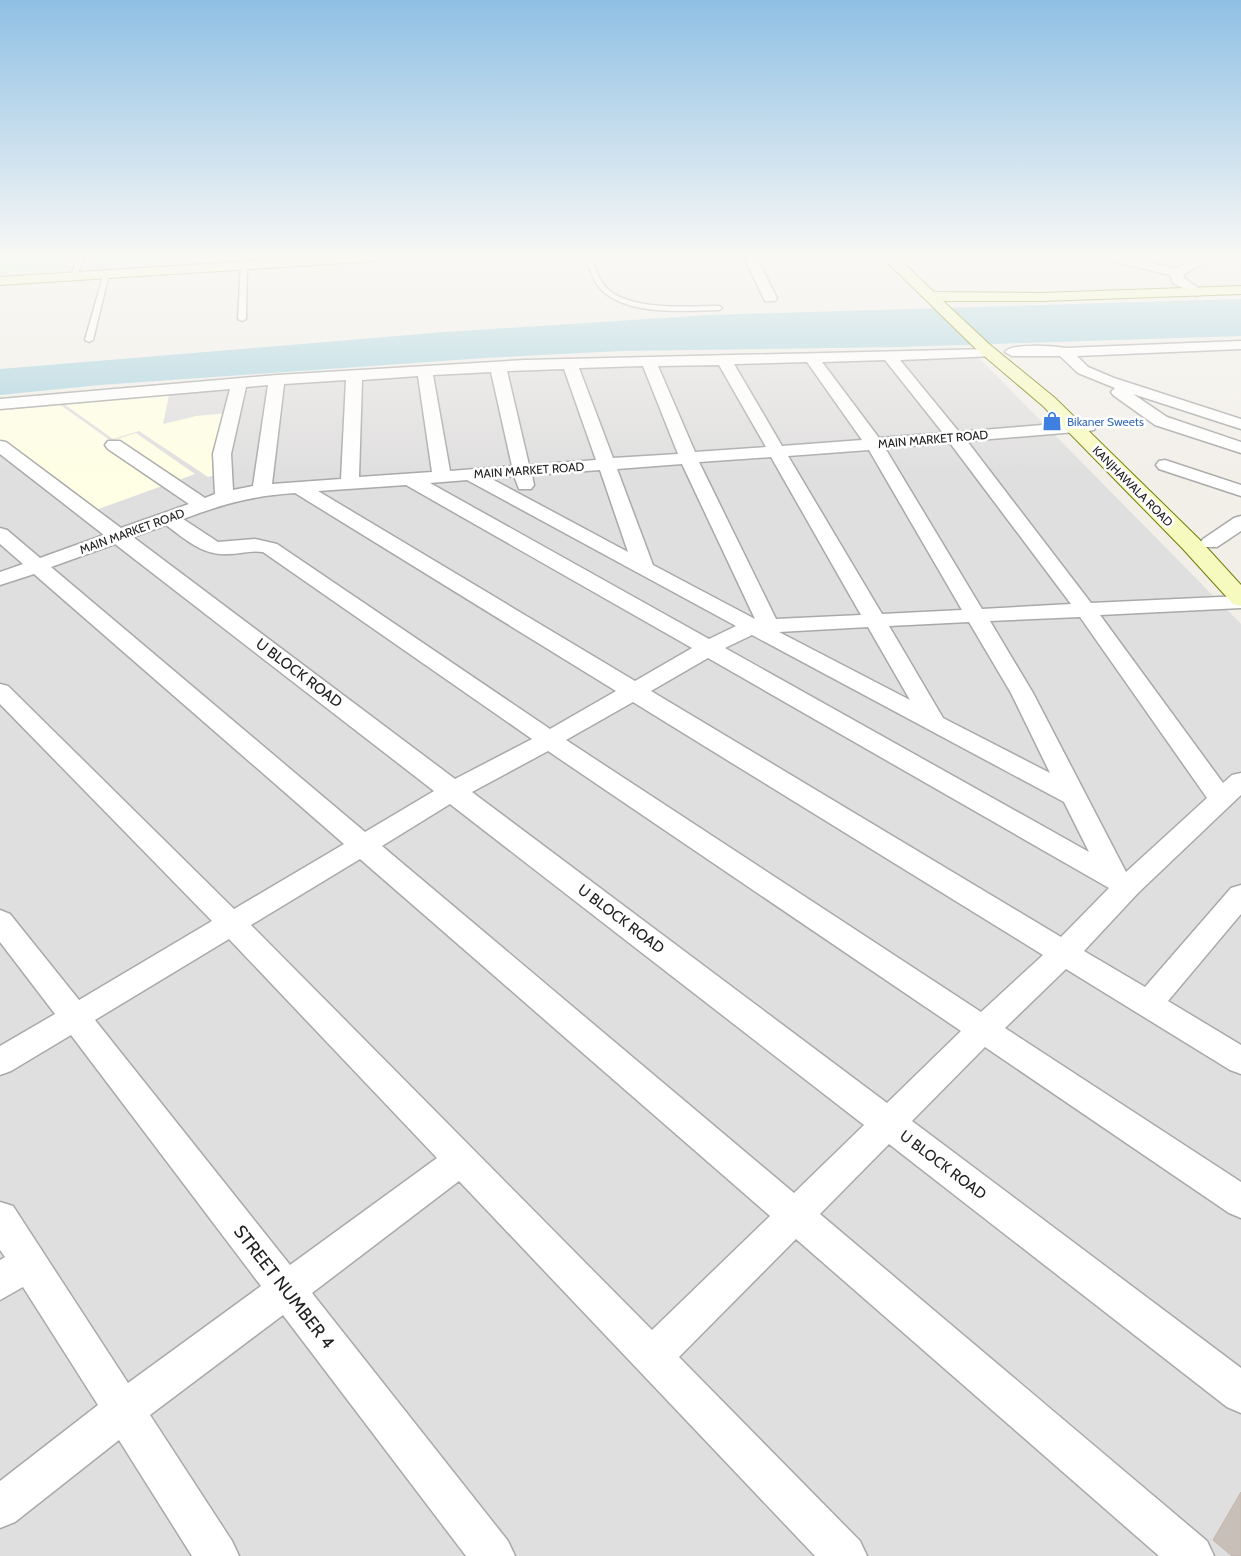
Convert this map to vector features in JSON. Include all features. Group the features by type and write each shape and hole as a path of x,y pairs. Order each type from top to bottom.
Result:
{"main road":[{"name":"KANJHAWALA ROAD","path":"975,330 998,350"},
{"name":"KANJHAWALA ROAD","path":"975,330 1080,426 1214,541 1241,575"},
{"name":"KANJHAWALA ROAD","path":"1080,426 1241,600"}],"street":[{"path":"0,404 277,380 498,366 648,361 890,358 998,350 1052,350 1065,352 1241,345"},
{"path":"1065,352 1083,370 1097,376 1241,424"},
{"path":"890,358 956,436 1088,611 1221,799"},
{"path":"812,359 874,444 977,617 1022,693 1074,796 1122,882"},
{"path":"724,360 936,724"},
{"path":"648,361 762,627"},
{"path":"570,363 644,568"},
{"path":"498,366 520,470 532,508"},
{"path":"426,371 442,476"},
{"path":"350,483 354,375"},
{"path":"1097,376 1161,421 1241,448"},
{"path":"262,490 277,380"},
{"path":"225,497 219,469 223,441 239,384"},
{"name":"MAIN MARKET ROAD","path":"0,579 203,504 225,497 262,490 874,444 1080,426"},
{"path":"114,445 203,504"},
{"name":"U BLOCK ROAD","path":"0,446 1241,1393"},
{"path":"1165,465 1241,491"},
{"path":"468,474 644,568 762,627 936,724 1074,796"},
{"path":"408,478 1122,882"},
{"path":"298,487 1241,1061"},
{"path":"168,517 213,547 224,548 251,544 270,548 549,740 1241,1202"},
{"path":"1214,541 1241,522"},
{"path":"0,534 1192,1556"},
{"path":"1214,541 1241,547"},
{"path":"0,1062 454,791 549,740 735,633 762,627 1088,611 1241,600"},
{"path":"0,691 232,924 845,1556"},
{"path":"652,1357 983,1029 1063,954 1122,882 1241,781"},
{"path":"1148,1004 1241,895"},
{"name":"STREET NUMBER 4","path":"0,921 493,1556"},
{"path":"0,1507 123,1412 461,1160"},
{"path":"0,1218 14,1272 123,1412 217,1556"}],"lane":[{"path":"89,340 92,330"}],"shaded area":[{"path":"978,357 1241,624 1241,1556 0,1556 0,408 231,387 479,371"},
{"path":"169,395 163,424 196,416 229,413 221,473 208,477 139,431 113,439 64,404"},
{"path":"59,404 111,441 136,433 195,474 93,511 0,442 0,410"}],"water":[{"path":"482,330 1241,330 1241,336 900,347 621,351 485,358 100,385 0,395 0,369"}],"building":[{"path":"1241,1492 1241,1556 1232,1556 1213,1540"}],"place":[{"name":"Bikaner Sweets","path":"1052,421"}]}
